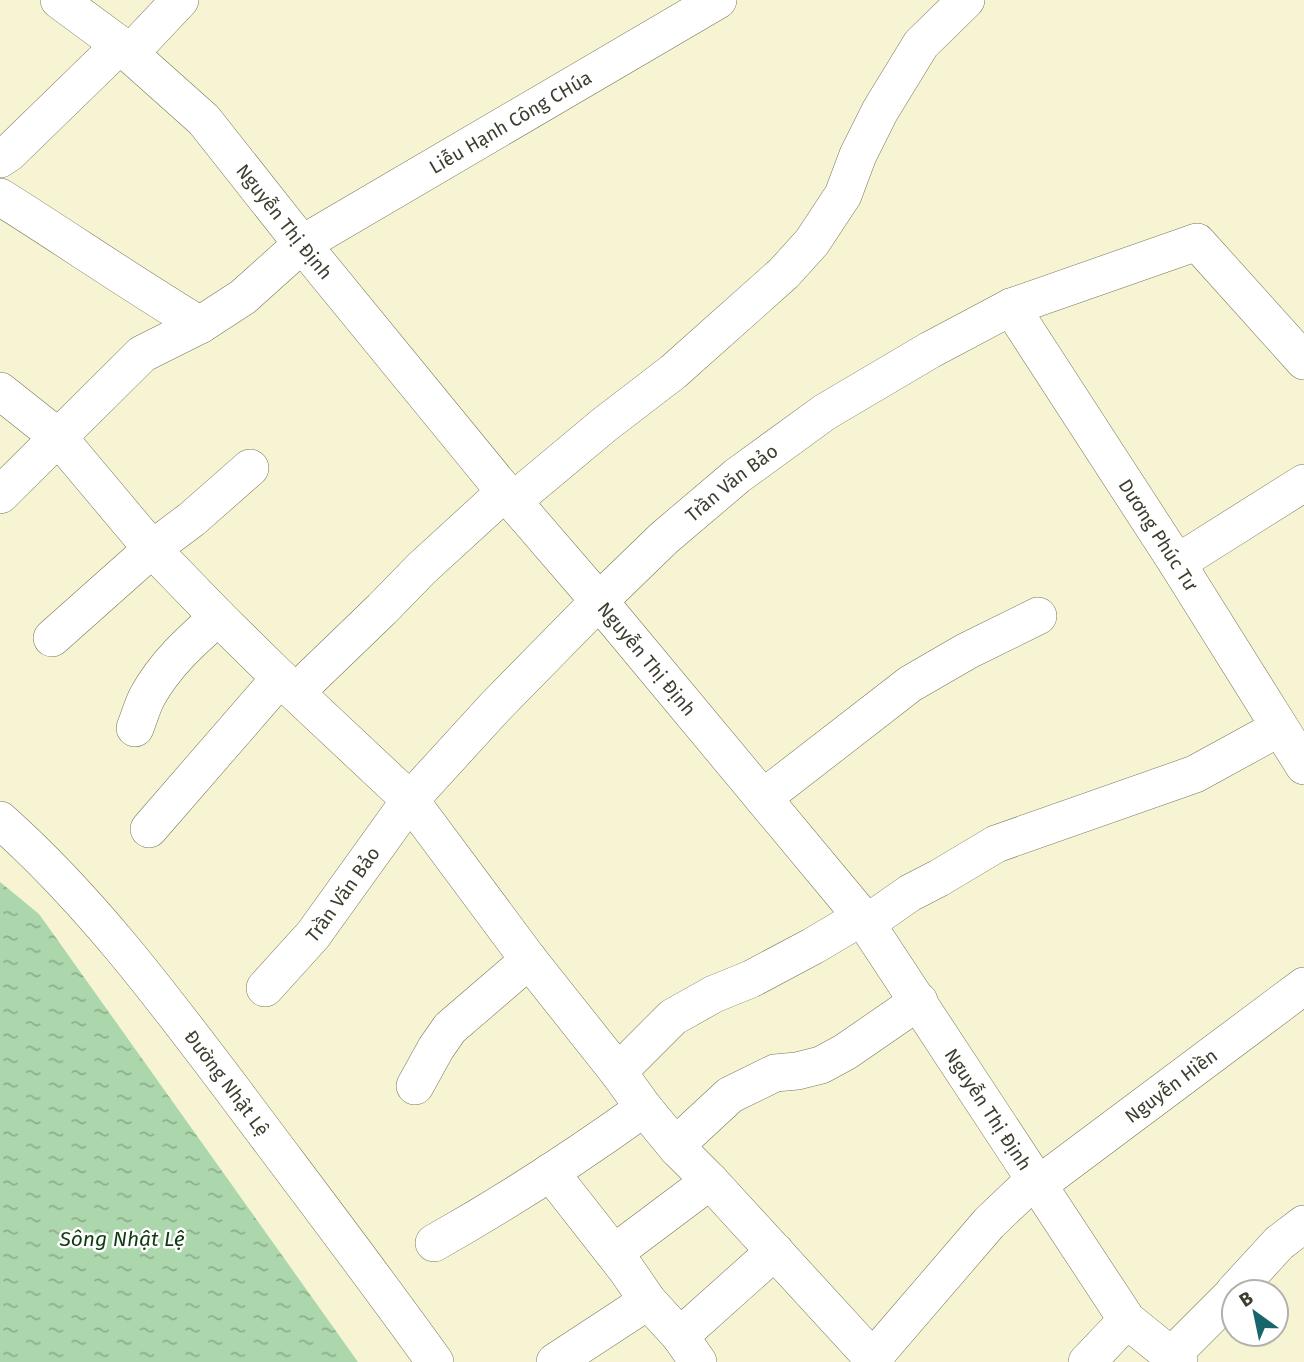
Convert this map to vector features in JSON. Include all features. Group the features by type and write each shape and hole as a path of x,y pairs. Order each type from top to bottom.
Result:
{"street":[{"name":"Nguyễn Thị Định","path":"59,0 125,49 204,120 509,496 865,920 1127,1320 1176,1359"},
{"path":"0,159 180,0"},
{"name":"Liễu Hạnh Công CHúa","path":"0,495 142,354 200,325 243,297 302,244 718,0"},
{"path":"149,829 288,685 382,609 422,568 509,496 673,372 784,273 812,242 843,195 858,155 880,111 920,44 966,0"},
{"path":"0,197 200,325"},
{"name":"Trần Văn Bảo","path":"265,988 313,935 410,800 495,706 664,538 737,476 825,412 930,350 1011,307 1197,242 1304,361"},
{"name":"Dương Phúc Tư","path":"1011,307 1304,765"},
{"path":"0,391 58,438 152,549 218,617 410,800 529,960 677,1148 875,1360"},
{"path":"52,638 152,549 192,519 250,468"},
{"path":"1177,563 1304,483"},
{"path":"763,798 910,684 967,651 1038,616"},
{"path":"135,729 146,699 164,670 218,617"},
{"path":"618,1072 673,1017 714,993 751,979 865,920 996,844 1195,774 1279,728"},
{"name":"Đường Nhật Lệ","path":"0,820 52,870 155,987 435,1362"},
{"path":"415,1086 450,1028 529,960"},
{"name":"Nguyễn Hiền","path":"875,1360 989,1223 1036,1183 1304,986"},
{"path":"677,1148 689,1133 730,1095 775,1073 821,1065 845,1052 919,1001"},
{"path":"435,1243 491,1211 644,1108"},
{"path":"550,1172 648,1301 689,1349 775,1251"},
{"path":"614,1253 710,1181"},
{"path":"1247,1278 1279,1243 1304,1224"},
{"path":"555,1362 648,1301"},
{"path":"1176,1359 1220,1308"},
{"path":"1087,1362 1127,1320"}],"water":[{"name":"Sông Nhật Lệ","path":"0,882 39,914 358,1362 0,1362"}]}
